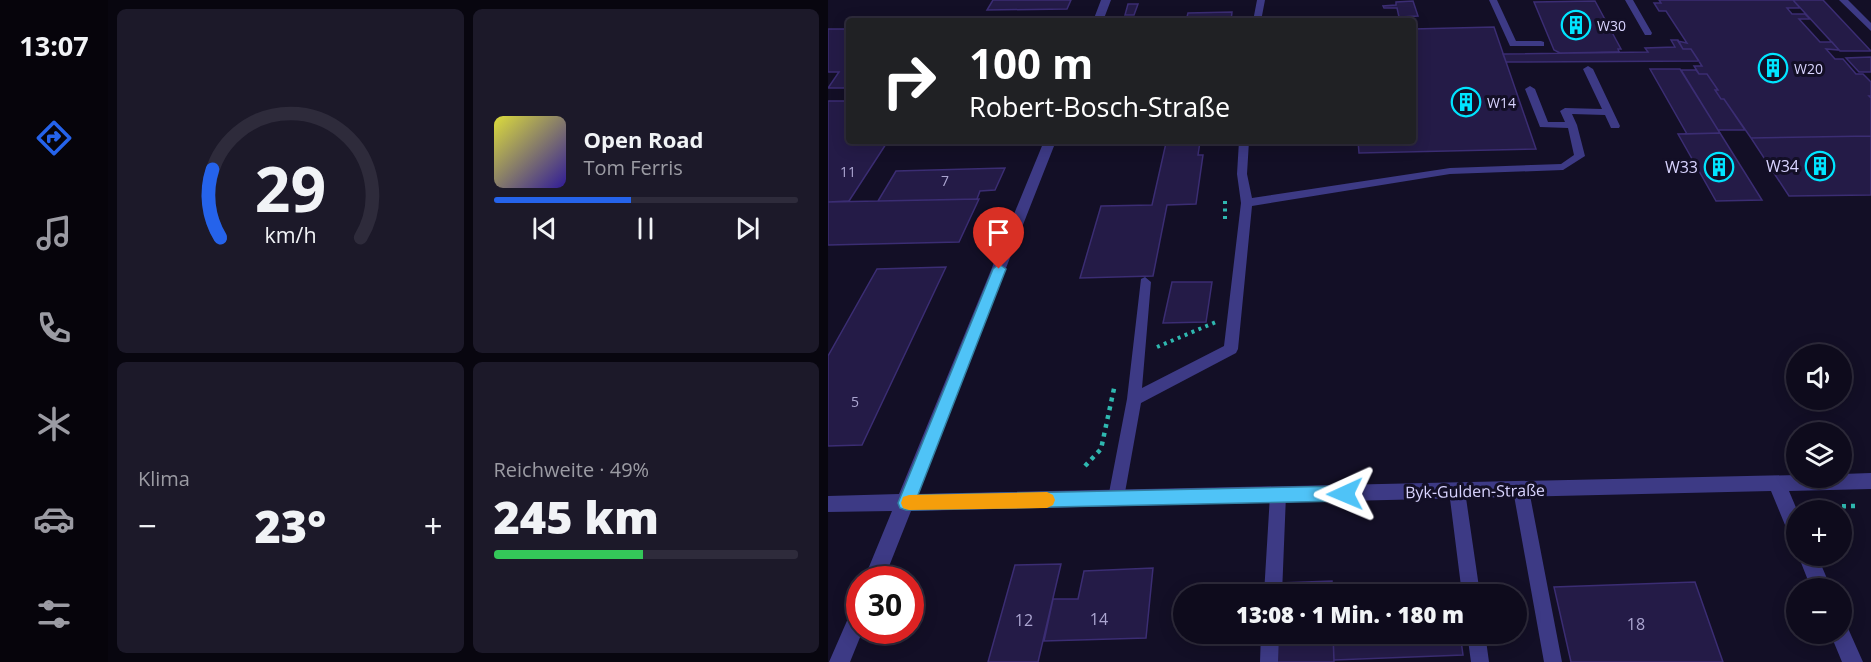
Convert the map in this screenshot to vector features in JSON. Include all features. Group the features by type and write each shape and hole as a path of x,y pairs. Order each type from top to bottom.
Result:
{"street":[{"path":"1099,18 1106,0"},
{"path":"879,566 1049,144"},
{"name":"Byk-Gulden-Straße","path":"828,504 1871,481"},
{"path":"1777,484 1786,505"},
{"path":"839,662 847,644"},
{"path":"1845,644 1853,662"}],"lane":[{"path":"1258,18 1262,0"},
{"path":"1493,0 1513,44 1541,44"},
{"path":"1629,0 1648,33"},
{"path":"1842,0 1871,28"},
{"path":"1588,69 1615,126"},
{"path":"1530,89 1544,125 1572,126"},
{"path":"1247,203 1449,171 1563,167 1580,156 1572,126 1565,111 1608,112"},
{"path":"1134,399 1231,349 1247,203 1242,174 1244,144"},
{"path":"1116,498 1134,399 1145,282"},
{"path":"1521,490 1553,662"},
{"path":"1457,491 1470,584"},
{"path":"1273,584 1278,495"},
{"path":"1269,662 1270,644"},
{"path":"1478,644 1480,662"}],"path":[{"path":"1224,230 1225,201"},
{"path":"1085,466 1101,448 1119,365 1216,322 1217,312"},
{"path":"1852,506 1856,506"}],"building":[{"path":"993,0 1071,0 1067,9 987,10"},
{"name":"W20","path":"1659,0 1793,0 1800,8 1787,8 1792,14 1805,14 1810,19 1799,19 1820,42 1832,42 1839,50 1826,49 1835,59 1843,59 1856,74 1863,74 1871,82 1871,96 1869,96 1871,98 1871,136 1751,138 1724,99 1721,99 1707,74 1699,74 1694,66 1702,66 1691,49 1683,49 1678,41 1687,43 1666,11 1659,11 1654,3 1661,3"},
{"path":"1793,0 1823,0 1871,51 1840,51"},
{"path":"1413,1 1418,16 1399,17 1397,8 1384,8 1383,6 1396,5 1396,2"},
{"name":"W30","path":"1595,1 1621,49 1618,49 1619,52 1560,53 1554,50 1534,2"},
{"path":"1128,4 1138,4 1134,15 1125,15"},
{"path":"1232,12 1231,18 1187,18 1188,13"},
{"name":"W14","path":"1494,27 1536,149 1359,153 1358,144 1416,144 1416,29"},
{"path":"828,29 846,29 846,88 828,88 839,72 828,72"},
{"path":"1671,40 1678,40 1683,49 1691,49 1699,61 1506,62 1503,54 1648,52 1645,48 1675,47"},
{"path":"1871,57 1871,72 1859,72 1846,58"},
{"path":"1650,69 1680,69 1720,133 1687,134"},
{"path":"1681,70 1696,70 1699,74 1707,74 1721,99 1724,99 1745,130 1718,130"},
{"path":"828,101 846,101 846,144 886,144 849,201 828,202"},
{"name":"W33","path":"1720,133 1762,200 1716,201 1678,134"},
{"name":"W34","path":"1871,136 1871,195 1789,196 1751,138"},
{"path":"1166,144 1200,144 1198,155 1203,155 1196,204 1167,205 1153,276 1080,278 1101,206 1152,205"},
{"path":"1005,168 995,190 980,191 977,199 878,201 896,171"},
{"path":"979,199 959,242 828,245 828,202"},
{"path":"946,267 862,445 828,446 828,356 877,269"},
{"path":"1172,282 1212,282 1206,322 1163,323"},
{"path":"1061,564 1038,662 988,662 1015,565"},
{"path":"1153,568 1146,638 1044,641 1053,599 1078,599 1084,571"},
{"path":"1332,581 1332,584 1279,584"},
{"path":"1695,582 1723,662 1571,662 1554,587"},
{"path":"1277,644 1333,644 1334,662 1276,662"},
{"path":"1333,644 1462,644 1463,655 1334,660"}],"slow traffic":[{"path":"909,503 1047,500"}],"place":[{"name":"W30","path":"1576,25"},
{"name":"W20","path":"1773,68"},
{"name":"W14","path":"1466,102"},
{"name":"W34","path":"1820,166"},
{"name":"W33","path":"1719,167"}],"route":[{"path":"999,269 906,503 1345,494"}]}
